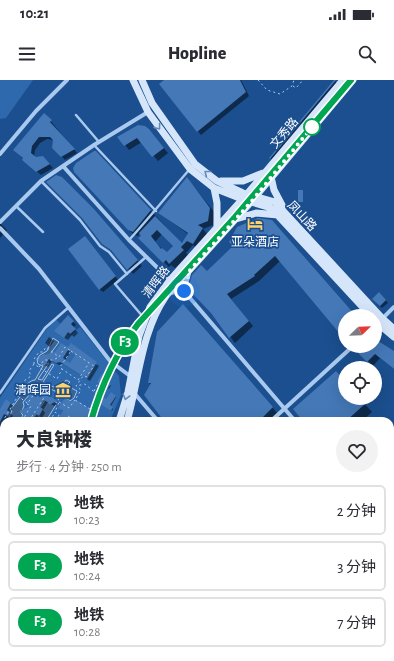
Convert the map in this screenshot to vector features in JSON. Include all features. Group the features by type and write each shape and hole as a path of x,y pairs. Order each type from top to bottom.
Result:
{"street":[{"path":"0,154 36,111 67,80"},
{"name":"凤山路","path":"134,80 148,112 190,169 216,185 244,197 274,202 366,309"},
{"name":"凤山路","path":"142,80 152,103 195,164 216,185"},
{"name":"文秀路","path":"244,197 343,80"},
{"name":"文秀路","path":"253,199 353,80"},
{"path":"0,222 41,181 94,145 148,112"},
{"path":"63,166 129,240 170,280"},
{"path":"217,226 218,203 216,185 239,182 265,173"},
{"path":"271,177 274,190 289,218"},
{"name":"清晖路","path":"120,417 128,392 139,336 150,307 170,280 244,197"},
{"name":"凤山路","path":"253,199 271,208 365,309"},
{"name":"清晖路","path":"128,417 135,394 146,338 156,311 166,296 253,199"},
{"path":"234,220 256,213 278,215"},
{"path":"0,228 39,270 110,361 130,376"},
{"path":"184,291 190,270"},
{"path":"166,296 174,291 184,291 292,417"},
{"path":"382,318 394,307"},
{"name":"凤山路","path":"382,324 394,329"},
{"name":"凤山路","path":"382,326 394,337"},
{"path":"275,417 345,353"},
{"path":"135,394 155,417"}],"lane":[{"path":"76,115 99,142"},
{"path":"94,145 156,212"},
{"path":"129,240 156,212 160,203 190,169"},
{"path":"41,181 80,220 100,246 109,252 127,274"},
{"path":"16,205 43,232"},
{"path":"146,257 115,284 146,319"},
{"path":"0,393 45,328 69,307"}],"path":[{"path":"258,80 267,90 280,94 292,86 294,80"},
{"path":"292,86 296,88 302,80"},
{"path":"24,417 31,406 19,397 16,391 21,383 31,376 29,370 34,364 34,359 39,352 43,352 46,347 59,357"},
{"path":"39,367 44,360 50,358 53,360 59,357 65,347 94,366 86,377 83,376 76,386"},
{"path":"34,364 57,379 62,369 60,367 71,351"},
{"path":"62,369 78,380 89,363"},
{"path":"95,393 98,383"},
{"path":"75,400 90,409 99,396 84,384 76,386"},
{"path":"27,404 39,387 58,398 59,402 69,408 81,390 76,386"},
{"path":"32,417 47,392"},
{"path":"5,417 19,397"},
{"path":"52,417 59,402"},
{"path":"55,412 59,415 58,417"}],"shaded area":[{"path":"0,80 33,80 6,118 0,119"},
{"name":"清晖园","path":"56,319 70,335 80,327 119,376 121,395 112,417 0,417 0,398 46,330"},
{"path":"53,338 59,342 48,357 44,355 38,359 43,365 49,363 38,379 42,380 52,364 54,365 43,382 56,388 61,387 66,380 70,382 68,384 71,388 77,391 74,398 70,401 55,391 39,384 23,402 24,406 21,413 23,415 22,417 9,417 12,411 10,410 20,397 18,392 20,387 35,380 43,366 38,364 37,359 40,355 47,351"},
{"path":"47,397 49,403 52,403 53,401 57,403 48,417 34,417"}],"building":[{"path":"164,80 240,80 246,92 197,132 159,84"},
{"path":"334,80 336,80 270,159 269,158"},
{"path":"44,113 52,120 50,122 75,149 61,157 52,148 53,140 50,137 39,137 32,146 31,153 36,157 43,156 50,164 36,172 13,150"},
{"path":"138,125 145,126 149,129 164,148 152,157 137,138 124,146 117,137"},
{"path":"96,151 151,210 133,232 128,230 74,172 73,168 76,163"},
{"path":"56,175 62,177 93,208 138,260 127,270 111,250 102,244 82,218 46,182"},
{"path":"187,177 210,208 208,221 198,225 203,228 193,244 187,241 181,247 184,250 169,264 166,260 163,263 138,238 141,236 139,233 155,216 182,243 188,233 158,213","holes":["157,230 173,246 167,252 162,248 161,249 151,236"]},
{"path":"298,190 303,190 303,202 298,202"},
{"path":"258,218 272,220 350,309 338,309 338,332 275,256 254,275 255,276 227,294 249,321 229,338 211,313 188,289 192,275 201,265 207,271 233,246 229,242 237,227"},
{"path":"85,236 116,276 99,290 68,249"},
{"path":"379,292 386,300 380,306 372,299"},
{"path":"183,304 273,407 263,417 161,417 144,395 151,383 148,383 157,332"},
{"path":"68,315 74,321 71,324 76,329 70,334 68,332 64,338 54,331"},
{"path":"61,343 68,347 71,343 97,362 87,379 60,362 56,363 49,359 46,364 43,365 39,362 38,359 41,356 55,352","holes":["68,350 75,355 70,363 63,358"]},
{"path":"382,343 394,351 394,369 375,354 368,361 366,361 358,353 382,353"},
{"path":"336,371 338,373 338,405 364,405 350,417 300,417 293,409"},
{"path":"102,374 111,379 109,382 111,384 107,389 97,382"},
{"path":"33,390 39,394 42,390 57,401 51,404 44,400 40,407 43,409 39,416 36,414 34,417 23,417 24,415 19,411 30,406 25,403"},
{"path":"111,392 116,396 110,405 113,407 111,411 97,402 100,396 106,399"},
{"path":"65,398 72,402 74,399 92,410 87,417 59,417 63,411 58,408"},
{"path":"6,399 11,403 7,410 10,412 8,416 4,414 2,417 0,417 0,409"}],"metro line":[{"name":"F3","path":"92,417 110,370 128,338 138,324 156,302 235,217 351,80"}],"place":[{"name":"亚朵酒店","path":"255,224"},
{"name":"清晖园","path":"63,390"}],"route":[{"path":"184,291 185,283 190,270 251,202 312,129 312,127"}]}
